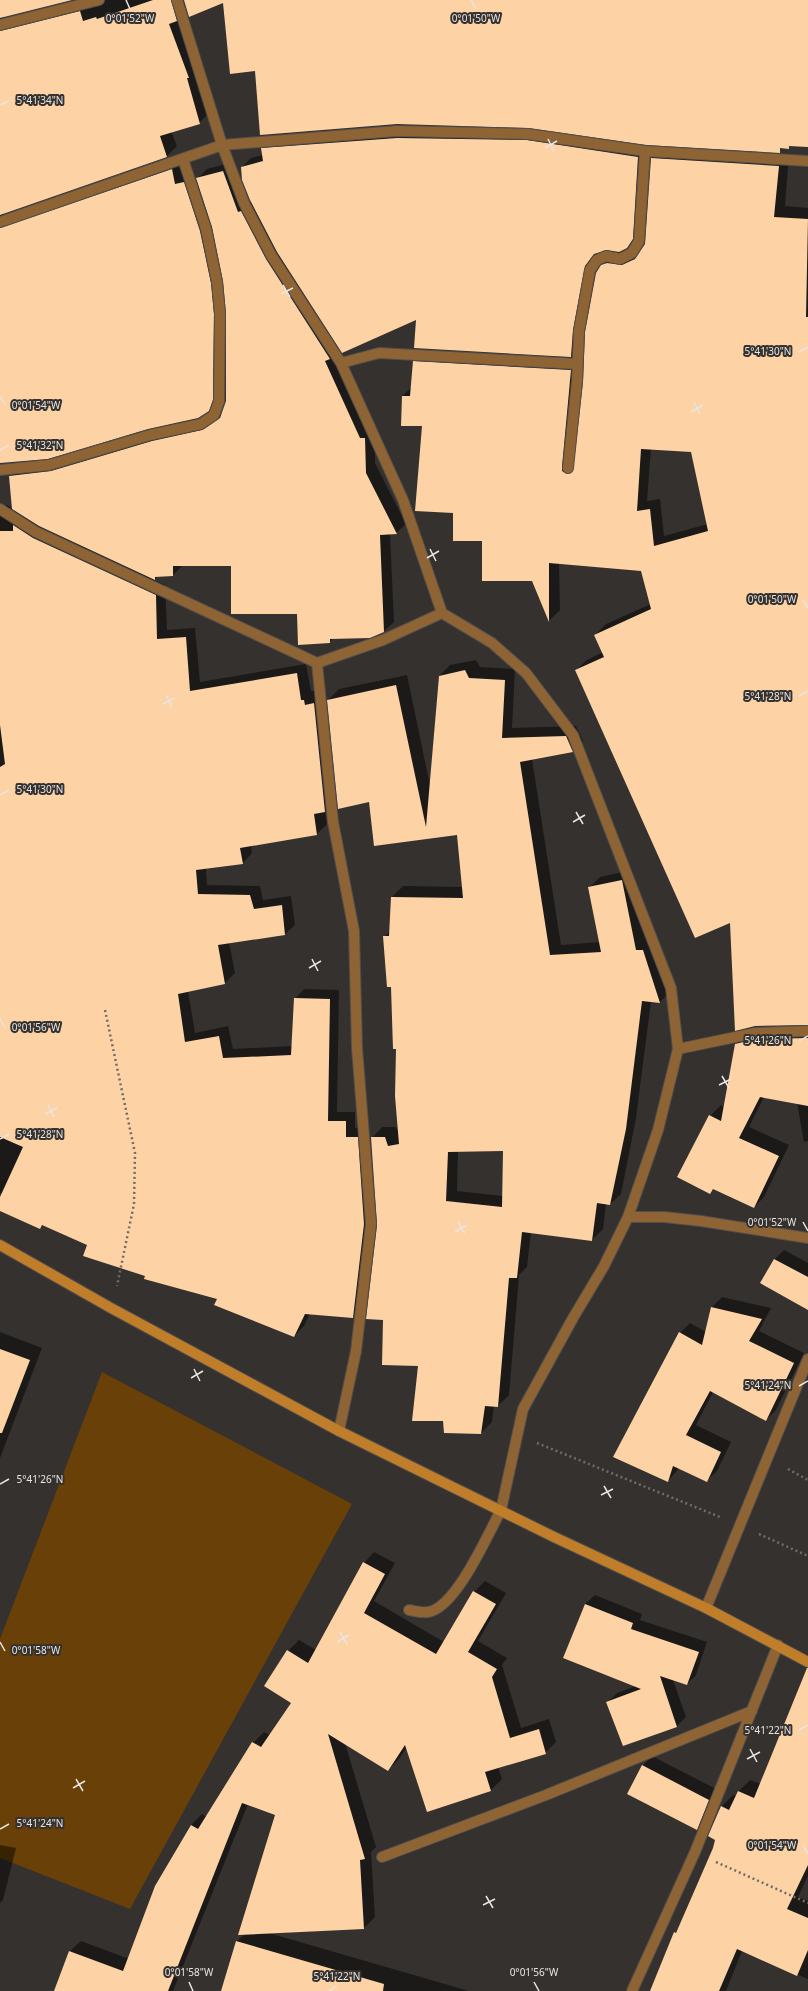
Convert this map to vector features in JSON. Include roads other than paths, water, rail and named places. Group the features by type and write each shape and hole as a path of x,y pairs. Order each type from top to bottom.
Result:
{"main road":[{"path":"0,1245 111,1308 339,1431 706,1608 808,1662"}],"street":[{"path":"0,25 99,0"},
{"path":"177,0 222,145 244,203 271,255 341,363 403,500 442,613 492,643 526,673 572,735 671,988 678,1048 658,1130 628,1217 604,1266 550,1358 523,1409 501,1510 466,1579 443,1604 428,1612 409,1610"},
{"path":"0,222 222,145 396,131 528,134 645,151 808,160"},
{"path":"568,468 580,331 590,270 597,260 606,256 620,258 632,253 639,241 645,151"},
{"path":"0,470 49,465 150,435 201,424 214,414 219,401 220,314 216,282 206,229 183,159"},
{"path":"341,363 379,353 578,364"},
{"path":"0,509 36,532 317,663 383,640 442,613"},
{"path":"317,663 332,822 354,931 357,1048 371,1224 356,1351 339,1431"},
{"path":"678,1048 755,1033 808,1031"},
{"path":"628,1217 664,1217 701,1220 808,1238"},
{"path":"706,1608 766,1457 808,1359"},
{"path":"632,1991 695,1852 778,1645"},
{"path":"382,1857 546,1795 752,1712"}]}
